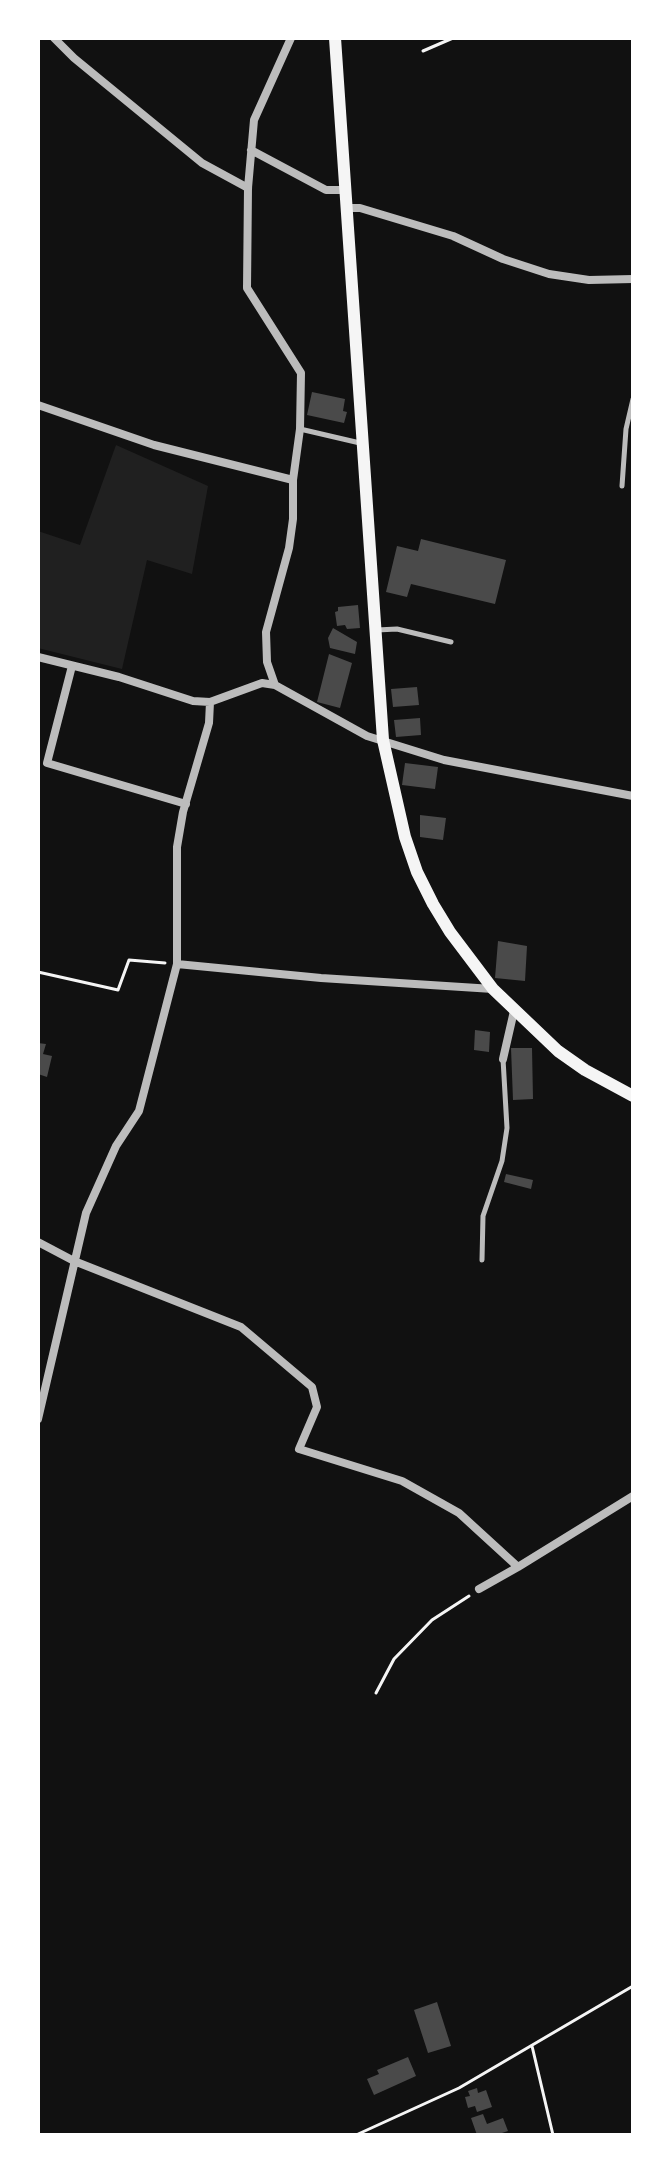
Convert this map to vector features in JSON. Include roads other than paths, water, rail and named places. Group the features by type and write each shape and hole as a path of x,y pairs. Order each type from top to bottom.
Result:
{"main road":[{"path":"335,38 374,631 383,740 395,801 417,872 450,932 493,989 558,1051 585,1070 633,1096"}],"street":[{"path":"54,38 202,163 248,188"},
{"path":"275,685 267,662 266,632 289,548 293,519 301,373 247,288 248,188 254,120 291,38"},
{"path":"251,150 326,190 347,190"},
{"path":"348,208 360,208 453,236 503,259 549,274 589,280 633,279"},
{"path":"38,405 154,445 293,480"},
{"path":"38,657 193,701 210,702 262,683 275,685 367,736 444,760 633,796"},
{"path":"72,666 47,763 186,804"},
{"path":"38,1419 40,1399 86,1213 116,1146 139,1111 177,964 177,847 209,723 210,702"},
{"path":"177,964 321,978 493,989"},
{"path":"503,1059 514,1011"},
{"path":"38,1242 74,1261 241,1327 312,1387 317,1407 299,1449 402,1481 459,1513 518,1567"},
{"path":"479,1589 633,1496"}],"lane":[{"path":"622,486 626,429 633,399"},
{"path":"300,429 361,444"},
{"path":"374,631 397,629 451,642"},
{"path":"482,1260 483,1216 502,1161 507,1128 503,1059"}]}
